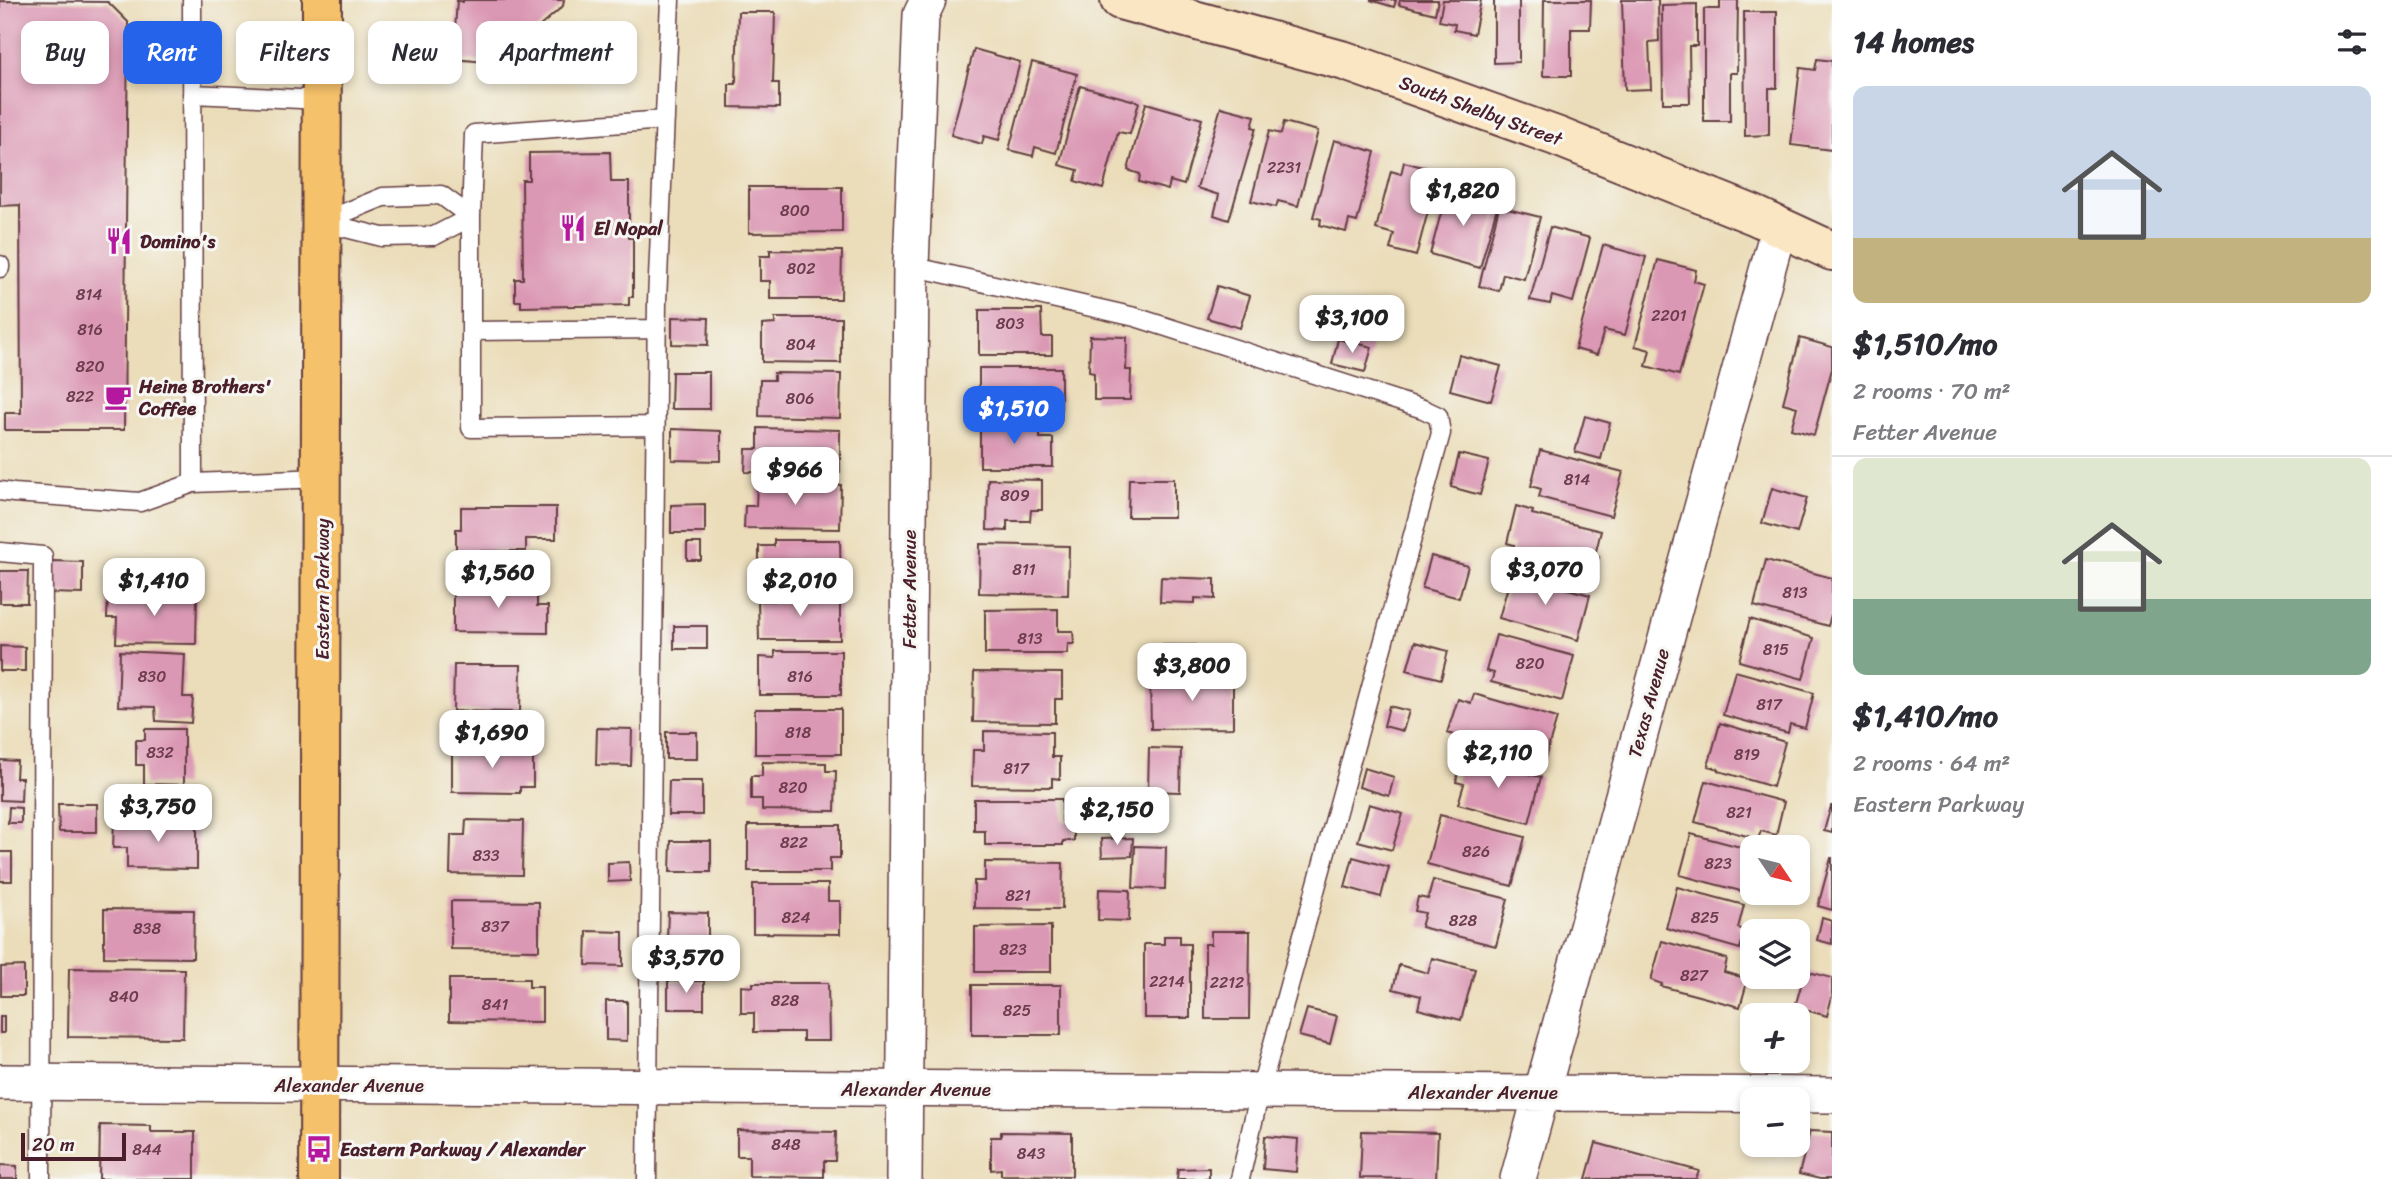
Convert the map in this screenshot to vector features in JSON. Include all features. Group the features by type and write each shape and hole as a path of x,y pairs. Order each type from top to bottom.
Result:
{"main road":[{"name":"Eastern Parkway","path":"319,1179 322,0"},
{"name":"South Shelby Street","path":"1119,0 1345,61 1556,136 1755,215 1832,251"}],"street":[{"name":"Fetter Avenue","path":"904,1179 911,266 921,15 928,0"},
{"name":"Texas Avenue","path":"1518,1179 1779,227"},
{"name":"Alexander Avenue","path":"0,1082 1832,1095"}],"lane":[{"path":"192,0 193,483"},
{"path":"647,1179 655,426 670,0"},
{"path":"192,94 322,100"},
{"path":"655,426 471,428 471,217 474,134 665,120"},
{"path":"322,222 383,197 440,195 471,217"},
{"path":"322,222 382,237 434,236 471,217"},
{"path":"911,266 1135,317 1438,416 1441,433 1261,1091 1240,1179"},
{"path":"471,331 657,329"},
{"path":"0,491 141,502 193,483 322,478"},
{"path":"0,552 43,556 41,1179"}],"building":[{"path":"457,0 564,0 563,6 546,21 476,21 476,61 462,60 462,21 456,21"},
{"path":"1370,0 1396,0 1394,7"},
{"path":"1400,0 1438,0 1435,14 1399,5"},
{"path":"1443,0 1481,0 1474,34 1454,30 1455,24 1439,21"},
{"path":"1494,0 1519,0 1519,62 1494,63"},
{"path":"1544,0 1591,0 1590,29 1571,29 1571,76 1543,76"},
{"path":"1622,0 1658,0 1659,41 1649,42 1651,89 1625,90"},
{"path":"1720,0 1738,0 1737,73 1730,73 1730,121 1704,121 1704,9 1720,9"},
{"path":"0,1 108,2 127,21 123,21 123,84 127,84 124,430 5,430 5,413 21,413 20,205 0,206"},
{"path":"1697,4 1697,46 1689,46 1690,103 1663,103 1662,5"},
{"path":"738,12 775,12 773,83 779,83 779,108 729,107 729,84 736,84"},
{"path":"1744,12 1777,12 1777,88 1769,88 1769,135 1745,136"},
{"path":"974,49 1020,62 999,140 984,136 982,144 951,135"},
{"path":"1817,59 1832,61 1832,150 1791,145 1800,68 1815,70"},
{"path":"1032,62 1077,74 1056,153 1035,147 1033,156 1009,150"},
{"path":"1080,86 1139,102 1130,134 1118,132 1103,189 1075,181 1078,170 1059,165"},
{"path":"1146,103 1202,119 1184,185 1170,181 1168,190 1139,182 1140,174 1128,170"},
{"path":"1221,107 1255,116 1252,127 1256,128 1229,220 1214,215 1219,195 1197,188"},
{"path":"1284,122 1318,131 1298,206 1278,201 1276,207 1251,201 1269,131 1281,134"},
{"path":"1334,140 1375,152 1357,222 1349,220 1346,232 1320,225 1321,219 1313,217"},
{"path":"610,152 611,182 629,182 633,297 629,297 629,305 521,307 521,301 515,301 515,279 523,279 522,180 529,180 529,153"},
{"path":"1404,162 1430,169 1426,182 1435,185 1416,256 1390,249 1394,234 1376,229 1391,171 1401,174"},
{"path":"749,187 842,187 842,232 749,233"},
{"path":"1448,187 1477,195 1475,200 1497,207 1480,268 1430,254"},
{"path":"1499,207 1540,217 1524,279 1503,274 1499,291 1479,286"},
{"path":"1550,227 1590,238 1573,302 1552,296 1550,304 1530,300"},
{"path":"1603,245 1646,257 1625,335 1604,330 1597,355 1575,349"},
{"path":"770,250 842,251 841,299 770,299 770,281 760,281 760,256 770,256"},
{"path":"1658,260 1696,270 1694,281 1704,284 1679,375 1646,366 1650,350 1635,346"},
{"path":"1217,286 1250,296 1240,328 1207,318"},
{"path":"979,310 1041,310 1042,337 1052,337 1052,355 979,355"},
{"path":"672,317 709,318 708,345 672,344"},
{"path":"775,318 841,318 841,363 762,362 762,325 775,324"},
{"path":"1090,336 1127,337 1126,370 1131,370 1130,400 1094,400 1094,373 1089,372"},
{"path":"1800,338 1832,347 1832,369 1814,435 1791,429 1797,407 1783,403"},
{"path":"1338,339 1372,347 1365,372 1332,364"},
{"path":"1459,355 1501,366 1491,401 1450,390"},
{"path":"979,368 1061,368 1061,412 979,412"},
{"path":"672,372 709,372 709,409 671,409"},
{"path":"774,373 841,374 840,418 759,416 760,380 774,380"},
{"path":"1585,416 1610,423 1601,459 1575,452"},
{"path":"980,422 1040,423 1040,438 1053,438 1053,467 980,467"},
{"path":"758,428 840,430 840,473 745,472 746,449 758,449"},
{"path":"672,429 721,431 721,461 672,460"},
{"path":"1540,450 1623,472 1611,516 1539,497 1541,489 1531,486"},
{"path":"1459,454 1489,461 1480,495 1451,487"},
{"path":"988,479 1042,480 1042,510 1031,510 1030,521 1007,521 1007,531 987,530"},
{"path":"1129,479 1174,479 1174,517 1128,517"},
{"path":"757,484 841,485 840,529 744,528 745,506 756,506"},
{"path":"1772,488 1807,498 1797,533 1762,523"},
{"path":"705,504 705,533 671,533 671,505"},
{"path":"1516,506 1533,511 1532,514 1601,531 1595,555 1599,557 1594,577 1512,556 1514,545 1507,543"},
{"path":"461,507 556,507 556,539 526,539 526,551 456,551 456,529 461,529"},
{"path":"774,540 840,540 841,584 759,584 759,546 774,546"},
{"path":"687,543 701,543 701,560 687,560"},
{"path":"980,544 1069,546 1068,595 979,593"},
{"path":"1431,556 1468,566 1459,598 1422,588"},
{"path":"1766,560 1832,578 1832,611 1828,626 1754,606"},
{"path":"52,561 83,562 83,594 51,593"},
{"path":"0,571 28,571 27,603 0,603"},
{"path":"1519,576 1590,595 1578,640 1499,618 1510,579 1518,581"},
{"path":"1161,577 1215,579 1215,599 1195,598 1195,603 1160,602"},
{"path":"453,586 537,587 537,606 548,606 548,633 453,632"},
{"path":"108,593 197,596 196,644 116,643 117,618 107,618"},
{"path":"775,596 840,596 840,640 759,640 758,601 775,601"},
{"path":"1058,609 1058,631 1073,631 1074,644 1068,644 1067,654 985,654 985,610"},
{"path":"1750,619 1814,638 1803,679 1739,661"},
{"path":"674,626 707,626 707,649 674,649"},
{"path":"1496,635 1574,656 1562,701 1491,682 1494,673 1486,671"},
{"path":"1415,642 1448,651 1441,679 1407,670"},
{"path":"1162,645 1195,645 1195,667 1161,667"},
{"path":"0,646 25,647 25,671 0,671"},
{"path":"120,651 185,654 183,697 193,697 191,723 156,721 155,707 118,706"},
{"path":"775,651 841,651 841,695 759,695 759,657 775,658"},
{"path":"454,665 521,665 520,712 453,711"},
{"path":"1735,671 1814,693 1805,728 1790,724 1788,733 1723,715"},
{"path":"974,672 1062,673 1062,699 1055,699 1055,723 973,722"},
{"path":"1150,677 1233,677 1233,728 1151,729"},
{"path":"1474,694 1557,718 1544,762 1447,733 1458,699 1471,703"},
{"path":"1389,706 1409,711 1403,731 1384,726"},
{"path":"755,709 841,709 841,754 755,754"},
{"path":"1720,723 1785,742 1773,787 1708,766"},
{"path":"597,728 632,729 631,766 596,765"},
{"path":"145,729 184,729 184,785 144,784 144,765 136,765 136,740 145,740"},
{"path":"984,731 1052,732 1052,757 1060,757 1060,779 1052,778 1052,787 972,786 973,750 984,750"},
{"path":"666,732 697,732 697,759 666,759"},
{"path":"1149,748 1181,749 1180,792 1148,791"},
{"path":"452,749 533,749 533,787 520,787 520,793 452,792"},
{"path":"1469,759 1541,777 1529,823 1458,804 1464,784 1456,782 1459,767 1467,769"},
{"path":"0,760 17,761 16,778 22,778 21,801 0,800"},
{"path":"762,762 826,763 826,771 836,771 835,811 762,810 762,799 751,799 751,776 762,776"},
{"path":"1364,768 1394,777 1389,796 1359,787"},
{"path":"669,781 702,781 702,815 668,815"},
{"path":"1706,781 1784,802 1776,835 1761,831 1760,835 1743,835 1695,822"},
{"path":"974,799 1062,799 1062,821 1074,821 1074,841 1063,841 1063,845 985,845 985,831 974,831"},
{"path":"58,804 97,804 97,832 59,832"},
{"path":"1369,804 1403,814 1392,850 1358,841"},
{"path":"1832,806 1832,833 1824,831"},
{"path":"9,807 21,808 21,823 8,823"},
{"path":"1440,815 1525,837 1512,886 1427,864"},
{"path":"466,820 523,821 522,875 450,874 451,835 465,835"},
{"path":"114,821 197,822 197,869 127,868 127,848 113,848"},
{"path":"748,825 840,825 840,858 830,858 830,871 748,871"},
{"path":"1691,834 1740,847 1740,891 1680,875"},
{"path":"1133,838 1132,856 1102,857 1101,839"},
{"path":"671,841 711,841 711,872 670,872"},
{"path":"1135,846 1166,847 1165,889 1133,888"},
{"path":"0,852 12,852 12,881 0,881"},
{"path":"1353,857 1389,867 1381,897 1345,887"},
{"path":"1832,858 1832,910 1818,906"},
{"path":"629,862 630,881 608,882 608,863"},
{"path":"985,862 1063,863 1062,909 974,908 974,881 985,881"},
{"path":"1433,880 1508,899 1496,946 1421,927 1425,913 1415,911 1418,897 1428,899"},
{"path":"753,884 828,884 828,901 840,901 840,934 753,933"},
{"path":"1677,887 1744,905 1738,928 1740,949 1666,928"},
{"path":"1099,889 1130,890 1129,921 1098,920"},
{"path":"451,901 539,902 539,950 451,949"},
{"path":"104,909 194,910 193,958 104,957"},
{"path":"668,912 708,913 708,941 667,940"},
{"path":"1822,918 1832,921 1832,944 1817,940"},
{"path":"1051,926 1051,972 975,972 975,927"},
{"path":"587,931 623,932 623,966 586,965"},
{"path":"1211,931 1250,931 1249,1019 1205,1019 1205,944 1211,944"},
{"path":"1164,936 1180,936 1180,944 1190,944 1190,1018 1144,1018 1144,944 1164,944"},
{"path":"1662,941 1727,959 1724,972 1740,977 1740,989 1745,989 1740,1007 1661,986 1662,984 1651,980"},
{"path":"1432,958 1475,969 1461,1020 1418,1009 1421,996 1393,989 1399,965 1428,973"},
{"path":"24,966 24,996 1,996 1,967"},
{"path":"69,968 184,969 183,1038 68,1037"},
{"path":"1810,972 1832,978 1832,996 1827,1016 1810,1011 1810,1003 1796,1003 1800,989 1810,989"},
{"path":"449,979 529,979 529,987 542,987 542,1022 449,1021"},
{"path":"668,981 704,981 704,1009 668,1009"},
{"path":"753,983 828,983 829,1041 803,1041 803,1032 754,1032 754,1013 741,1013 741,986 753,987"},
{"path":"972,985 1061,985 1061,1035 972,1035"},
{"path":"606,1001 627,1001 627,1041 606,1040"},
{"path":"1307,1009 1337,1016 1330,1044 1299,1036"},
{"path":"0,1016 4,1016 4,1033 0,1033"},
{"path":"100,1125 151,1126 151,1132 195,1132 195,1179 99,1179"},
{"path":"737,1130 836,1132 835,1161 824,1161 824,1177 749,1176 749,1156 737,1156"},
{"path":"1362,1131 1438,1133 1436,1179 1360,1178"},
{"path":"1810,1131 1832,1132 1832,1179 1799,1174 1803,1157 1810,1157"},
{"path":"1001,1132 1072,1133 1072,1176 1001,1175 1001,1169 991,1170 991,1137 1001,1137"},
{"path":"1265,1136 1298,1139 1296,1172 1263,1169"},
{"path":"1596,1143 1699,1171 1696,1179 1586,1179"},
{"path":"0,1165 17,1166 17,1179 0,1179"},
{"path":"1209,1168 1209,1179 1177,1179 1178,1169"}],"place":[{"name":"El Nopal","path":"573,228"},
{"name":"Domino's","path":"119,241"},
{"name":"Heine Brothers' Coffee","path":"118,397"},
{"name":"Eastern Parkway / Alexander","path":"319,1149"}]}
